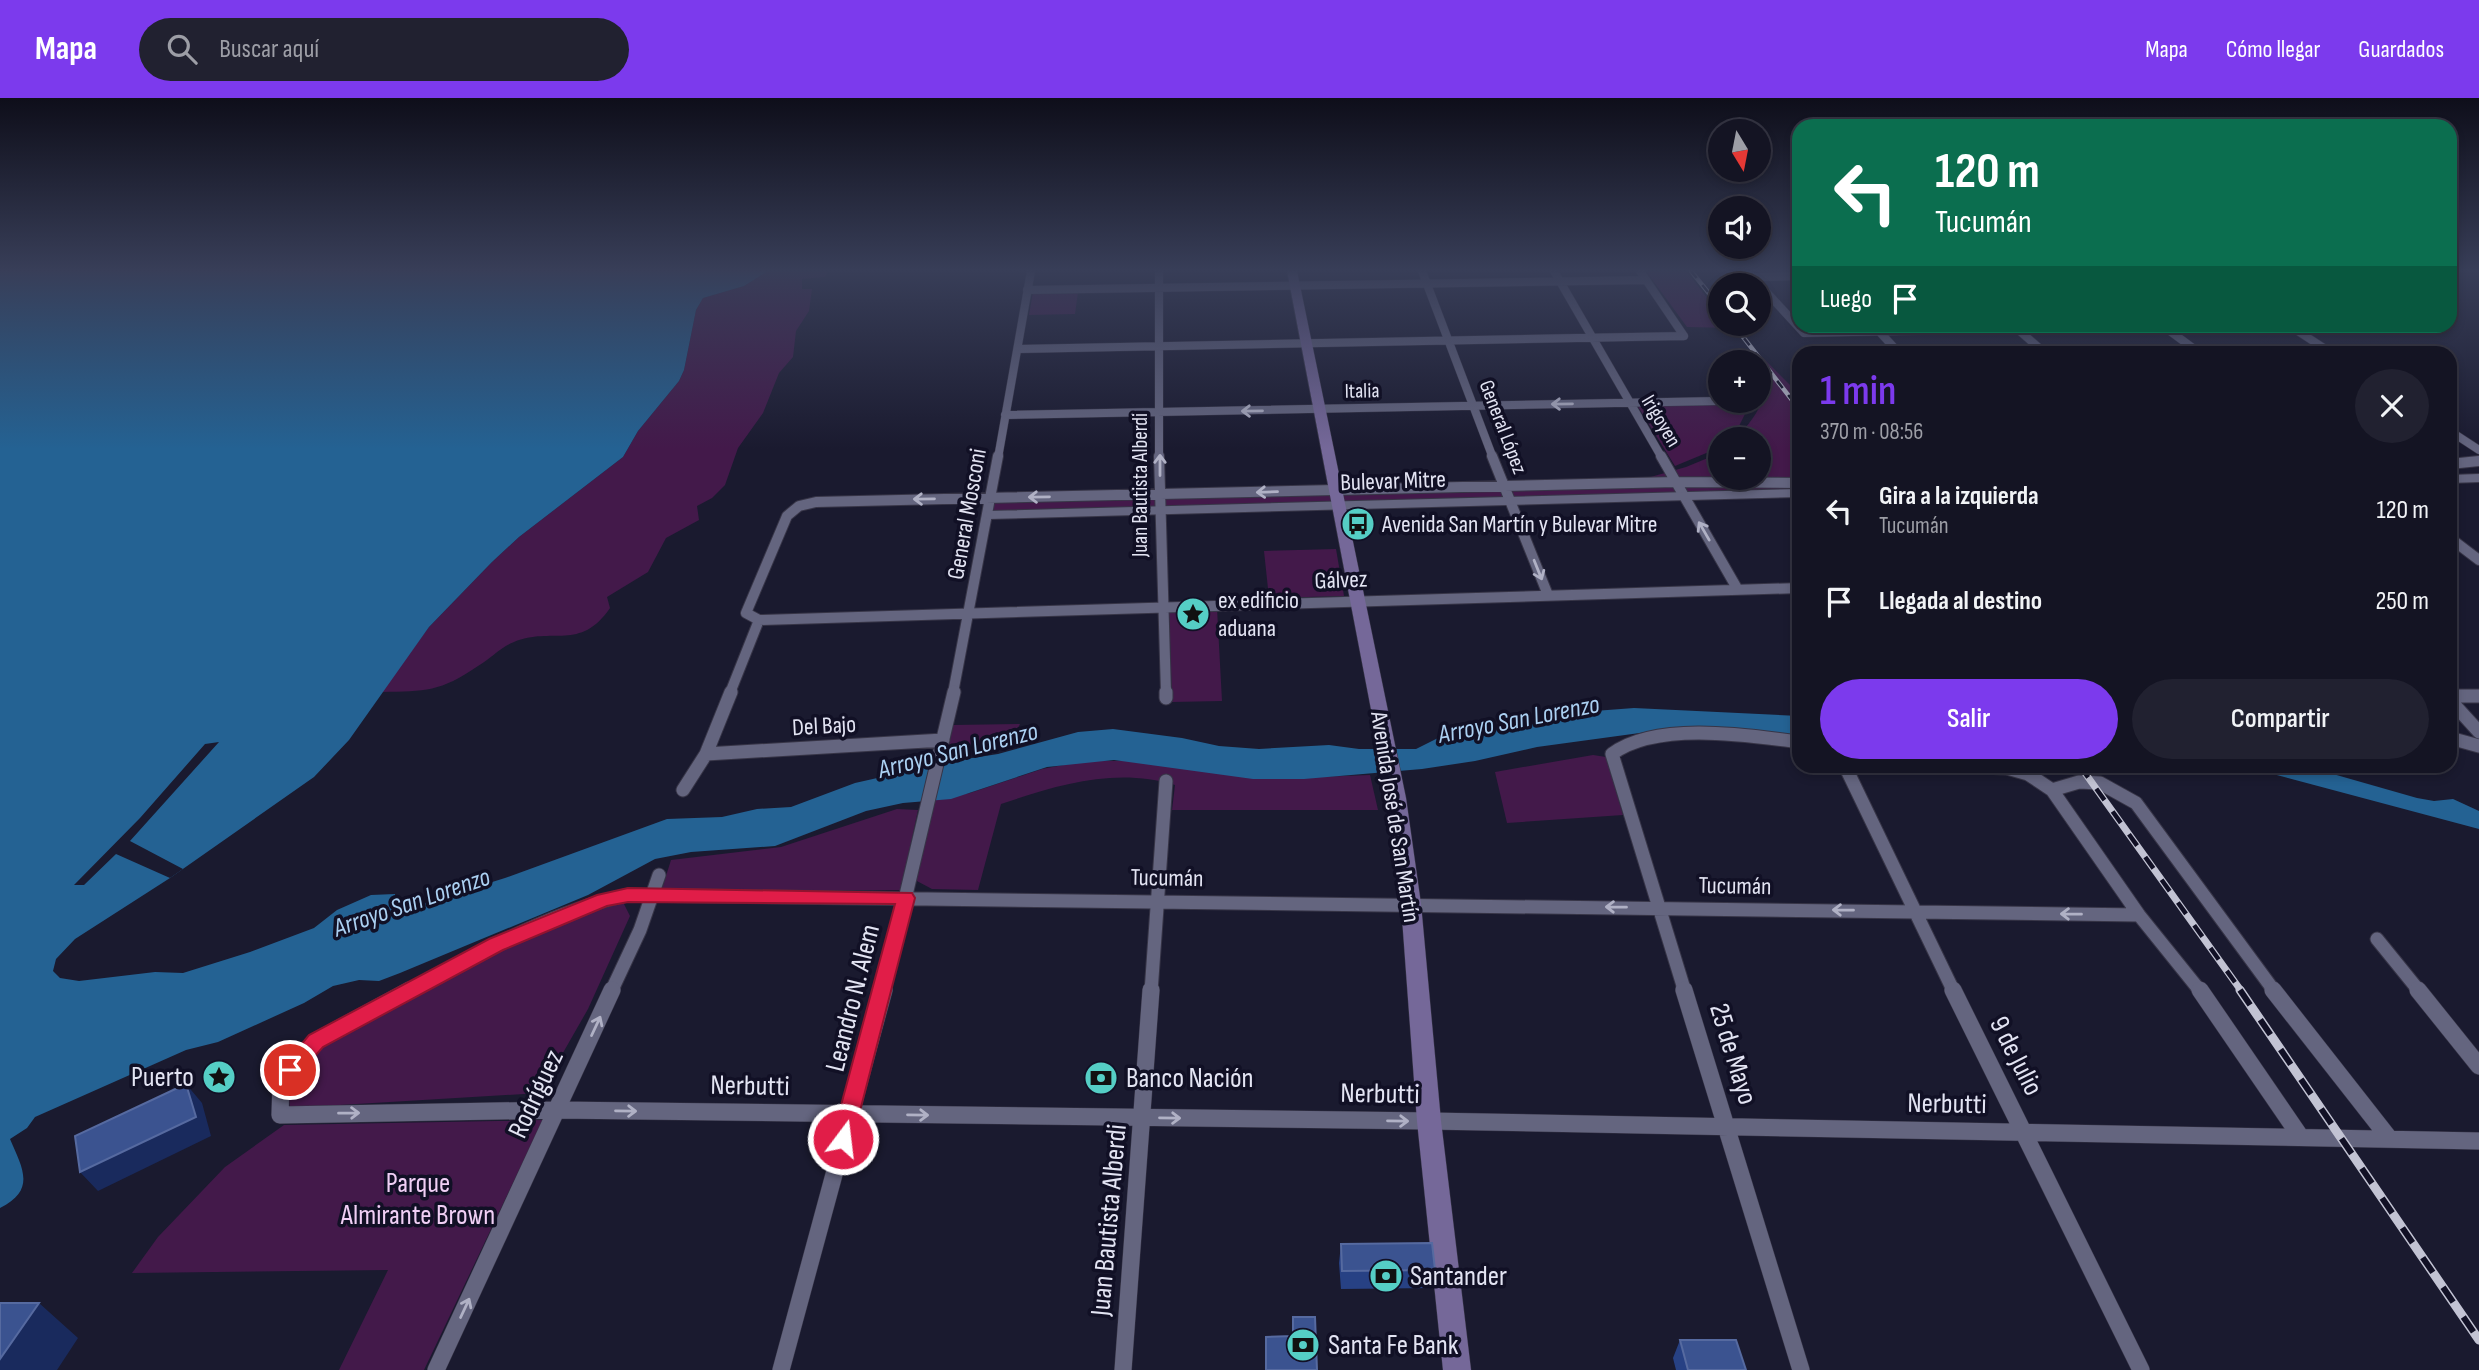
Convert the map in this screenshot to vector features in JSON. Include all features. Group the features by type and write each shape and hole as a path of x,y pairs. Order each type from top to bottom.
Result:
{"main road":[{"name":"Avenida José de San Martín","path":"1304,330 1397,798 1411,904 1429,1121 1457,1370"}],"street":[{"name":"General Mosconi","path":"939,763 971,612 1021,330"},
{"name":"Juan Bautista Alberdi","path":"1159,330 1159,503 1166,698"},
{"name":"General López","path":"1445,330 1548,595"},
{"name":"Irigoyen","path":"1588,330 1738,590"},
{"path":"1018,349 1684,336 1680,330"},
{"path":"1880,333 1892,346"},
{"path":"2023,333 2037,346"},
{"path":"2172,333 2190,346"},
{"path":"2301,333 2321,346"},
{"name":"Italia","path":"1005,415 1708,401"},
{"path":"2457,436 2479,450"},
{"path":"2457,463 2479,461"},
{"path":"2457,479 2479,478"},
{"name":"Bulevar Mitre","path":"988,515 1335,490 1676,482 1792,483"},
{"name":"Bulevar Mitre","path":"759,620 746,613 787,516 799,506 816,502 992,498 1338,506 1792,494"},
{"path":"2457,543 2479,560"},
{"name":"Gálvez","path":"759,620 1792,588"},
{"path":"683,790 706,754 759,620"},
{"path":"2457,698 2479,696"},
{"path":"2457,706 2479,732"},
{"name":"25 de Mayo","path":"1792,741 1739,735 1690,734 1623,742 1612,754 1801,1370"},
{"name":"Del Bajo","path":"706,754 943,740"},
{"path":"2457,740 2479,746"},
{"name":"Leandro N. Alem","path":"781,1370 850,1114 939,763"},
{"name":"9 de Julio","path":"1848,773 1913,911 2025,1131 2141,1370"},
{"path":"2024,773 2052,790 2139,915 2217,1012 2300,1136"},
{"name":"Juan Bautista Alberdi","path":"1123,1370 1166,781"},
{"path":"2052,790 2079,782 2100,783 2117,790 2136,803 2269,985 2389,1138"},
{"name":"Rodríguez","path":"436,1370 640,930 659,875"},
{"name":"Tucumán","path":"280,1115 281,1082 316,1041 496,944 604,900 628,895 2139,915"},
{"path":"2377,939 2479,1066"},
{"name":"Nerbutti","path":"280,1115 557,1110 1429,1121 2479,1141"}],"green space":[{"path":"692,330 796,330 793,357 779,373 763,413 738,448 725,485 712,498 697,506 699,520 666,538 648,572 607,597 610,608 599,621 588,630 576,634 541,636 514,642 465,675 442,685 421,690 381,692 429,627 492,562 519,537 623,457 638,431 679,381 684,370"},
{"path":"1771,366 1792,387 1792,493 988,515 992,498 1640,480 1708,458 1708,490 1771,490 1771,427 1746,427 1756,414 1771,413"},
{"path":"1708,404 1708,413 1746,413 1738,427 1708,427 1708,452 1675,466 1637,405"},
{"path":"1336,549 1344,596 1269,598 1264,551"},
{"path":"1217,608 1222,701 1172,702 1169,610"},
{"path":"1020,724 1014,736 948,749 953,725"},
{"path":"1593,755 1606,757 1623,815 1507,823 1495,772"},
{"path":"1085,761 1138,761 1260,779 1370,775 1378,810 1172,810 1175,785 1131,778 1087,781 1044,790 1001,804 978,890 932,889 915,880 935,800 970,793 1042,769"},
{"path":"897,809 918,810 901,890 661,892 671,860 781,847"},
{"name":"Parque Almirante Brown","path":"623,902 630,916 588,1009 540,1093 290,1108 287,1080 316,1041 498,949 595,906"},
{"name":"Parque Almirante Brown","path":"543,1120 424,1370 339,1370 388,1270 132,1273 158,1237 225,1167 284,1125"}],"water":[{"path":"0,330 692,330 684,370 679,381 638,431 623,457 519,537 429,627 349,740 314,777 170,878 75,939 56,959 53,971 60,978 79,981 155,972 183,973 314,928 337,910 371,895 395,894 396,907 409,908 505,878 667,819 722,817 757,809 791,807 855,783 998,754 1078,732 1113,729 1219,746 1259,749 1329,745 1359,749 1416,749 1438,738 1549,722 1568,713 1634,708 1792,716 1792,736 1747,729 1691,726 1537,747 1475,761 1422,769 1304,779 1253,779 1114,760 1047,767 951,799 903,803 866,811 775,846 691,852 655,859 588,895 379,981 359,980 333,986 304,1003 218,1042 186,1050 35,1117 27,1128 10,1139 22,1169 22,1186 19,1194 0,1208"},
{"path":"2269,773 2330,773 2417,798 2434,801 2453,799 2479,811 2479,829"}],"pier":[{"path":"219,742 130,841 183,869 170,878 116,854 84,885 74,885 140,818 205,744"}],"building":[{"path":"186,1084 196,1117 80,1172 75,1136"},
{"path":"1432,1243 1435,1270 1342,1271 1341,1244"},
{"path":"0,1303 39,1303 0,1359"},
{"path":"1293,1317 1315,1317 1317,1370 1266,1370 1266,1337 1293,1336"},
{"path":"1680,1340 1736,1340 1746,1370 1688,1370"}],"railway":[{"path":"1742,336 1792,400"},
{"path":"2085,773 2242,992"},
{"path":"2240,990 2479,1340"}],"place":[{"name":"Avenida San Martín y Bulevar Mitre","path":"1358,524"},
{"name":"ex edificio aduana","path":"1193,614"},
{"name":"Puerto","path":"219,1077"},
{"name":"Banco Nación","path":"1101,1078"},
{"name":"Santander","path":"1386,1276"},
{"name":"Santa Fe Bank","path":"1303,1345"}],"route":[{"path":"290,1070 316,1041 496,944 604,900 628,895 906,898 843,1139"}],"water label":[{"name":"Arroyo San Lorenzo","path":"1519,720"},
{"name":"Arroyo San Lorenzo","path":"958,751"},
{"name":"Arroyo San Lorenzo","path":"412,903"}]}
